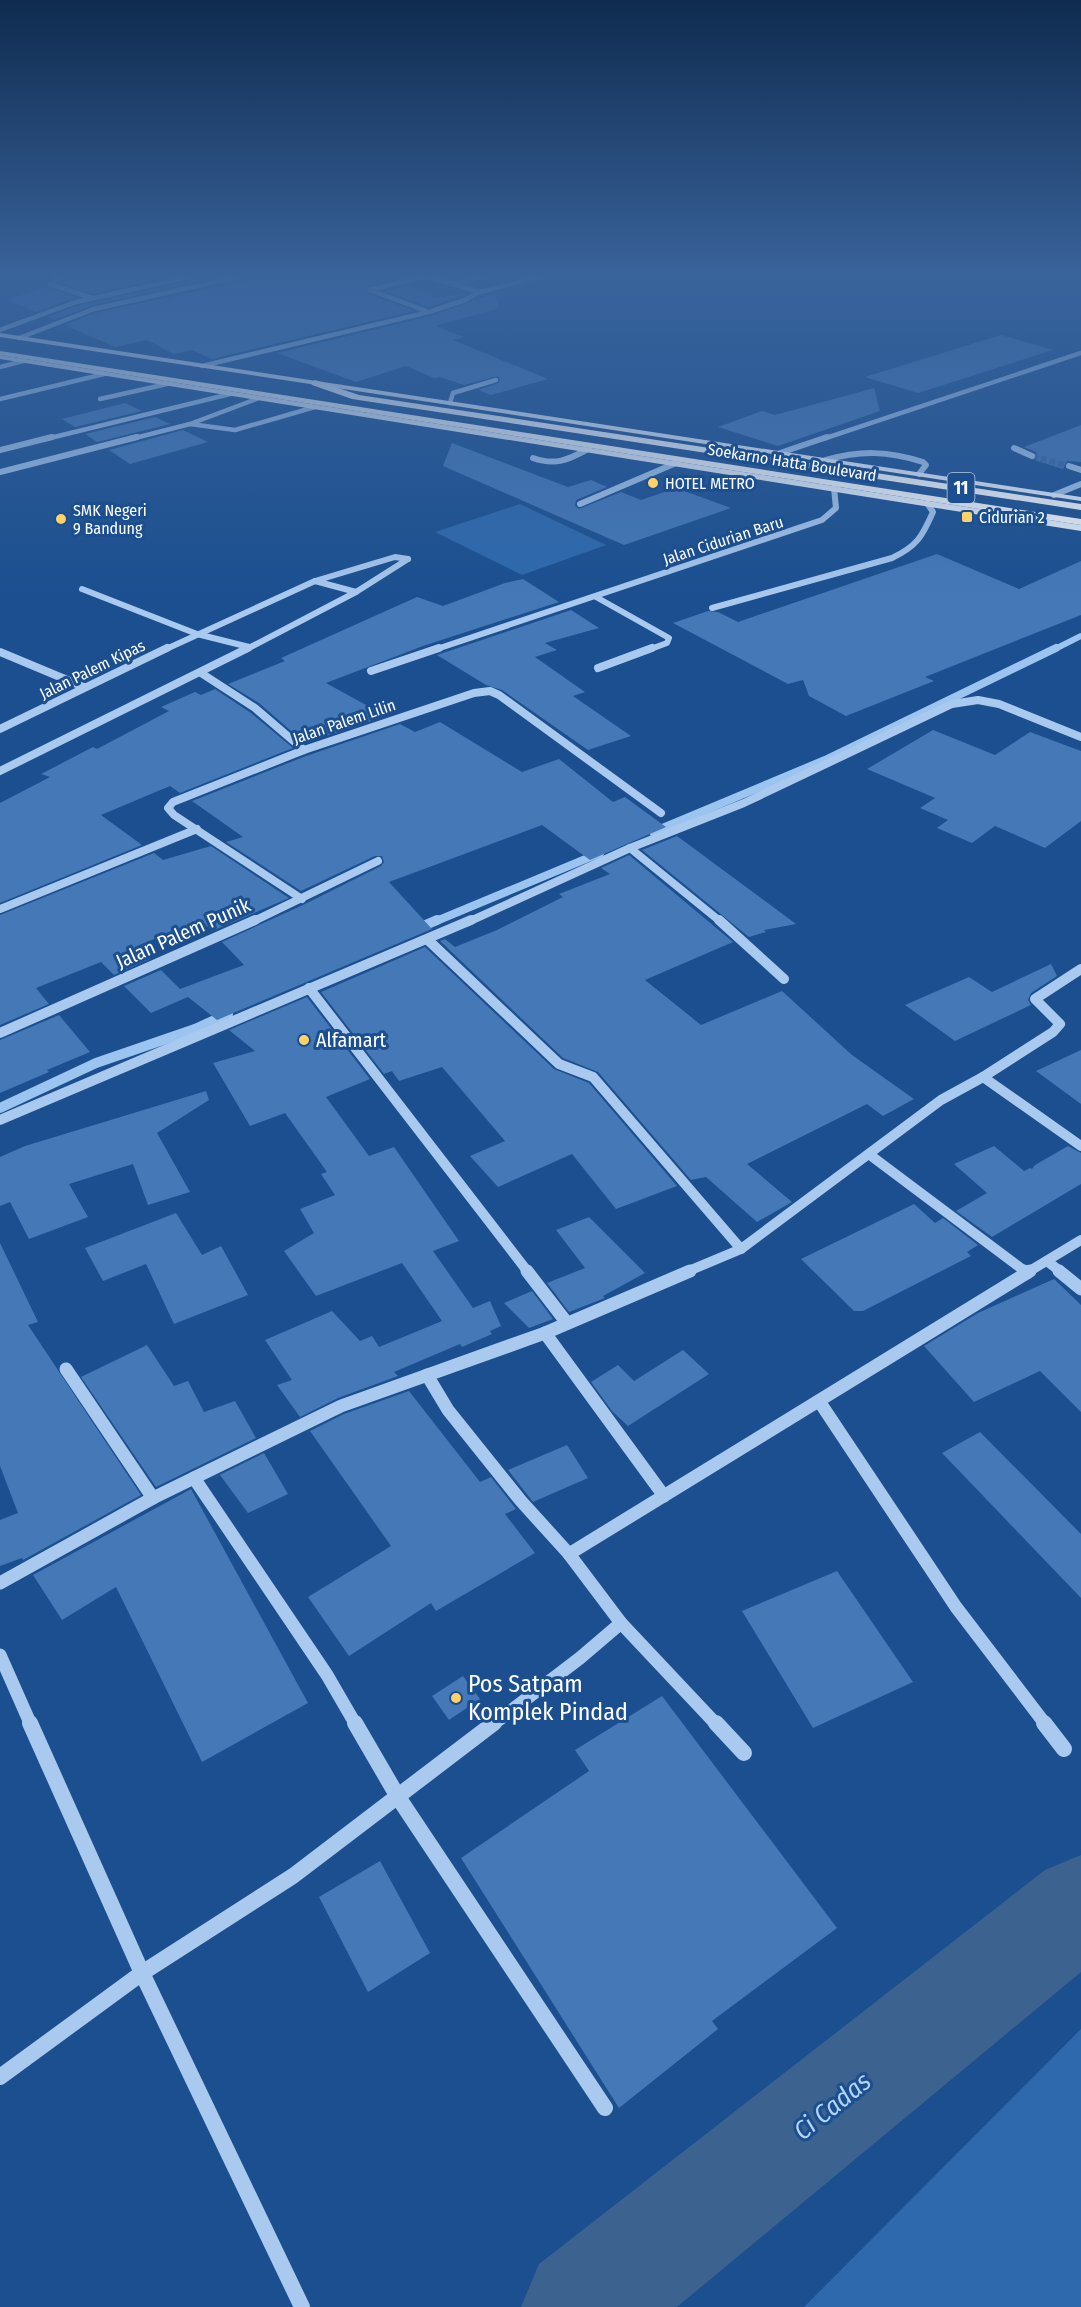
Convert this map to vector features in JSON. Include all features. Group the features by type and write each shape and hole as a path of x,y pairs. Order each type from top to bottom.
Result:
{"highway":[{"name":"Soekarno Hatta Boulevard","path":"181,383 1081,522"},
{"name":"Soekarno Hatta Boulevard","path":"268,383 1081,507"},
{"path":"315,383 356,396"},
{"path":"484,433 511,433"},
{"path":"841,470 896,471"}],"main road":[{"path":"159,383 1081,528"},
{"path":"315,383 1081,499"}],"street":[{"path":"0,399 68,383"},
{"path":"450,404 453,393 487,383"},
{"path":"780,453 994,383"},
{"path":"99,399 167,384"},
{"path":"0,450 230,394"},
{"path":"0,472 190,424 259,398"},
{"path":"190,424 235,430 315,407"},
{"path":"1014,448 1032,456"},
{"path":"533,458 548,464 557,464 588,449"},
{"path":"826,460 857,451 874,450 895,453 923,462 926,465 919,474"},
{"path":"580,504 676,463"},
{"path":"1069,466 1081,470"},
{"path":"1054,495 1081,484"},
{"name":"Jalan Cidurian Baru","path":"371,671 822,520 836,508 834,488"},
{"path":"712,608 892,558 915,547 933,512 927,503"},
{"name":"Jalan Palem Kipas","path":"0,729 84,687 315,581 394,557 408,559 356,592"},
{"path":"315,581 356,592"},
{"name":"Jalan Palem Kipas","path":"82,589 197,634 249,647"},
{"path":"0,771 201,673 356,592"},
{"path":"596,597 669,638 667,643 597,668"},
{"path":"0,652 84,687"},
{"path":"201,673 233,691 269,716 304,750"},
{"name":"Jalan Palem Lilin","path":"302,899 174,815 168,808 173,802 304,750 474,693 490,691 499,695 661,813"},
{"path":"0,1120 309,988 428,940 630,848 744,802 952,704 978,700 999,704 1081,737"},
{"path":"0,909 197,829"},
{"path":"630,848 718,919 784,978"},
{"name":"Jalan Palem Punik","path":"0,1033 302,899 378,861"},
{"path":"428,940 559,1064 593,1077 741,1249"},
{"path":"0,1583 153,1498 341,1406 545,1333 741,1249 941,1100 983,1077 1059,1027 1060,1024 1056,1019 1035,999 1081,969"},
{"path":"309,988 567,1323"},
{"path":"983,1077 1081,1146"},
{"path":"870,1155 1027,1273"},
{"path":"569,1554 1081,1240"},
{"path":"1047,1261 1081,1289"},
{"path":"545,1333 664,1496"},
{"path":"66,1369 153,1498"},
{"path":"427,1375 448,1410 521,1501 569,1554 621,1623 744,1753"},
{"path":"819,1401 956,1607 1064,1749"},
{"path":"194,1478 327,1675 398,1797 604,2108"},
{"path":"0,2077 142,1973 294,1876 580,1658 621,1623"},
{"path":"0,1655 142,1973 302,2307"}],"shaded area":[{"path":"520,504 606,545 522,575 435,532"},
{"path":"1081,2029 1081,2307 804,2307"}],"building":[{"path":"499,383 535,383 491,395 478,390"},
{"path":"884,383 950,383 918,393"},
{"path":"874,388 880,411 778,446 718,427 762,411 775,415"},
{"path":"125,403 142,411 75,427 62,419"},
{"path":"155,417 170,424 97,442 85,434"},
{"path":"1081,425 1081,462 1067,461 1063,469 1035,460 1036,452 1024,447"},
{"path":"183,430 208,442 130,464 109,450"},
{"path":"452,443 568,487 591,480 607,487 576,500 575,506 579,509 621,492 641,500 676,488 731,508 624,545 443,466"},
{"path":"937,554 1019,589 1081,561 1081,615 925,677 934,681 846,716 809,696 803,680 788,684 673,623 708,611 718,612 738,622"},
{"path":"523,579 559,602 423,646 326,683 386,716 305,743 259,703 228,684 285,661 281,658 417,597 443,606 505,583"},
{"path":"571,610 599,628 545,643 557,650 535,657 585,692 573,696 631,736 588,750 502,690 486,685 437,655"},
{"path":"215,689 251,713 293,748 180,793 170,786 101,815 142,845 0,903 0,803 50,777 41,774 93,747 97,749 169,711 161,707 195,692 201,695"},
{"path":"440,722 522,772 559,759 613,802 625,797 666,827 590,860 542,825 389,882 432,929 217,1020 188,997 151,1013 124,986 161,970 180,989 244,965 222,942 305,904 381,866 384,862 382,856 375,856 301,891 226,842 243,837 192,801 306,756 400,724 415,732"},
{"path":"933,730 995,755 1030,732 1081,751 1081,821 1045,848 995,826 972,843 937,828 948,820 920,808 935,798 867,769"},
{"path":"677,836 796,924 764,930 766,932 749,937 642,850"},
{"path":"211,846 289,898 212,931 201,920 137,946 150,959 114,975 101,962 36,988 49,1004 0,1025 0,915 154,853 163,860"},
{"path":"629,855 733,942 645,980 701,1025 782,991 852,1055 914,1099 883,1116 867,1104 747,1164 792,1202 757,1222 706,1177 691,1180 598,1072 563,1058 440,941 445,939 455,947 497,930 563,897 559,894 610,874 601,868"},
{"path":"425,947 554,1069 589,1083 677,1186 616,1209 572,1154 498,1187 470,1156 505,1141 442,1067 399,1081 392,1071 384,1074 321,992"},
{"path":"1051,964 1057,976 1031,993 1028,1000 1031,1005 955,1041 905,1005 969,977 992,992"},
{"path":"307,997 370,1079 326,1097 369,1156 394,1147 459,1241 433,1251 473,1308 490,1301 501,1326 490,1331 492,1334 462,1347 460,1344 394,1372 398,1376 338,1398 300,1417 277,1385 292,1380 265,1340 332,1311 360,1341 372,1336 379,1347 442,1321 402,1263 316,1296 284,1251 314,1233 300,1209 335,1195 321,1174 327,1172 285,1113 250,1126 213,1063 255,1051 229,1030"},
{"path":"59,1015 90,1052 0,1093 0,1040"},
{"path":"1081,1050 1081,1104 1036,1071"},
{"path":"206,1091 209,1100 157,1133 190,1192 148,1205 133,1164 69,1184 88,1217 29,1239 10,1202 0,1206 0,1157 25,1146"},
{"path":"994,1146 1024,1171 1032,1169 1068,1146 1081,1153 1081,1184 992,1237 956,1211 987,1193 954,1164"},
{"path":"914,1204 935,1223 943,1218 978,1245 967,1252 971,1256 863,1311 854,1311 801,1259"},
{"path":"176,1213 202,1255 221,1246 248,1295 174,1324 146,1264 103,1281 85,1248"},
{"path":"589,1217 645,1273 603,1296 605,1298 569,1312 547,1283 585,1268 556,1230"},
{"path":"0,1243 38,1322 28,1325 141,1495 23,1560 22,1558 0,1566 0,1520 18,1513 0,1466"},
{"path":"1054,1279 1081,1305 1081,1412 1040,1371 974,1402 924,1346 978,1313"},
{"path":"532,1291 553,1319 529,1328 504,1303"},
{"path":"147,1345 174,1386 188,1381 204,1412 235,1401 256,1438 156,1487 81,1377"},
{"path":"683,1350 709,1374 628,1426 612,1411 591,1382 618,1365 634,1381"},
{"path":"409,1391 480,1482 491,1477 516,1509 505,1514 535,1553 436,1611 431,1603 349,1656 308,1597 391,1546 310,1431 344,1414"},
{"path":"980,1432 1081,1534 1081,1598 942,1453"},
{"path":"567,1445 588,1478 533,1502 508,1470"},
{"path":"264,1453 288,1494 248,1513 220,1475 207,1481"},
{"path":"191,1489 308,1703 202,1762 116,1587 62,1620 33,1575"},
{"path":"837,1571 913,1682 813,1728 742,1611"},
{"name":"Pos Satpam Komplek Pindad","path":"463,1676 480,1699 449,1720 432,1696"},
{"path":"662,1696 837,1928 712,2021 718,2029 619,2108 461,1858 589,1771 575,1750"},
{"path":"380,1861 430,1953 368,1992 319,1897"}],"waterway":[{"path":"1053,650 1081,636"},
{"path":"653,832 825,760 1056,648"},
{"path":"434,922 600,853"},
{"path":"414,930 437,920"},
{"path":"0,1108 96,1063 195,1029 228,1014"},
{"name":"Ci Cadas","path":"582,2307 1081,1906"}],"tunnel":[{"path":"1032,456 1069,466"}],"place":[{"name":"HOTEL METRO","path":"653,483"},
{"name":"Cidurian 2","path":"967,517"},
{"name":"SMK Negeri 9 Bandung","path":"61,519"},
{"name":"Alfamart","path":"304,1040"},
{"name":"Pos Satpam Komplek Pindad","path":"456,1698"}]}
